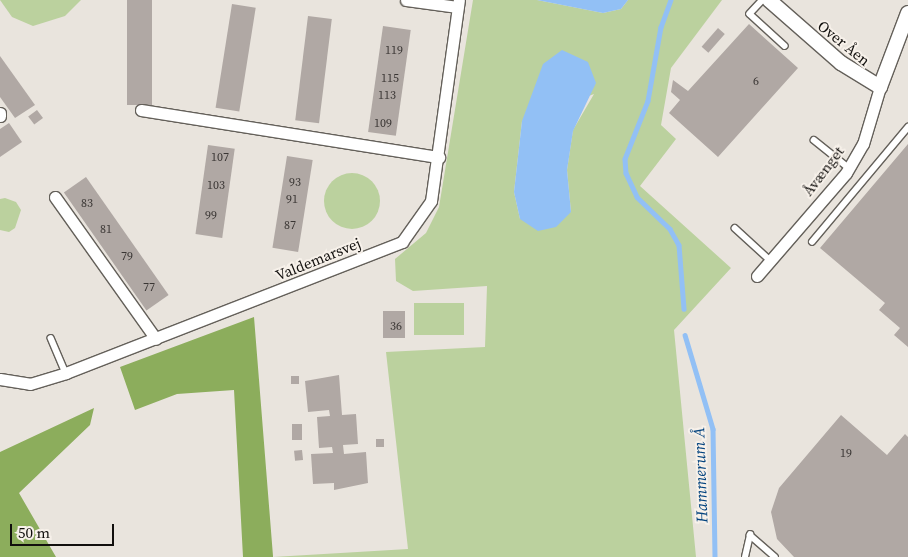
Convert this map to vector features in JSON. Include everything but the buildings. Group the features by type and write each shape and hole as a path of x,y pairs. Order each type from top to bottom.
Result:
{"street":[{"name":"Valdemarsvej","path":"0,379 30,384 66,374 402,242 430,201 439,156 459,4 406,0"},
{"name":"Over Åen","path":"768,0 841,63 880,87"},
{"name":"Åvænget","path":"757,276 849,168 863,144 880,87 908,13"},
{"path":"142,110 439,156"},
{"path":"55,197 156,339"}],"lane":[{"path":"763,0 750,14 785,46"},
{"path":"812,242 908,127"},
{"path":"814,140 849,168"},
{"path":"734,228 771,261"},
{"path":"51,338 66,374"},
{"path":"745,557 750,535 775,557"}],"green space":[{"path":"0,0 81,0 65,16 33,26 12,17"},
{"path":"473,0 537,0 603,13 621,9 628,0 722,0 671,68 661,125 676,139 640,186 731,268 674,330 696,557 273,557 408,549 386,352 485,347 487,286 413,291 396,281 395,259 426,233 439,207","holes":["594,94 573,130 567,170 571,212 520,219 514,192 522,121"]},
{"path":"346,173 358,173 368,177 376,185 380,201 376,217 368,225 358,229 346,229 336,225 328,217 324,207 324,195 328,185 336,177"},
{"path":"5,198 16,202 21,210 15,228 9,232 0,230 0,199"},
{"path":"414,303 464,303 464,335 414,335"},
{"path":"254,317 273,557 243,557 234,390 177,394 135,410 120,367"},
{"path":"94,408 90,425 19,493 56,557 0,557 0,452"}],"water":[{"path":"537,0 628,0 621,9 603,13"},
{"path":"562,50 588,62 596,83 573,131 567,170 571,212 556,227 538,231 520,219 514,192 522,121 543,64"}],"waterway":[{"name":"Hammerum Å","path":"671,0 661,27 648,101 625,159 626,173 637,197 670,229 679,245 684,309"},
{"name":"Hammerum Å","path":"685,335 713,429 715,557"}]}
